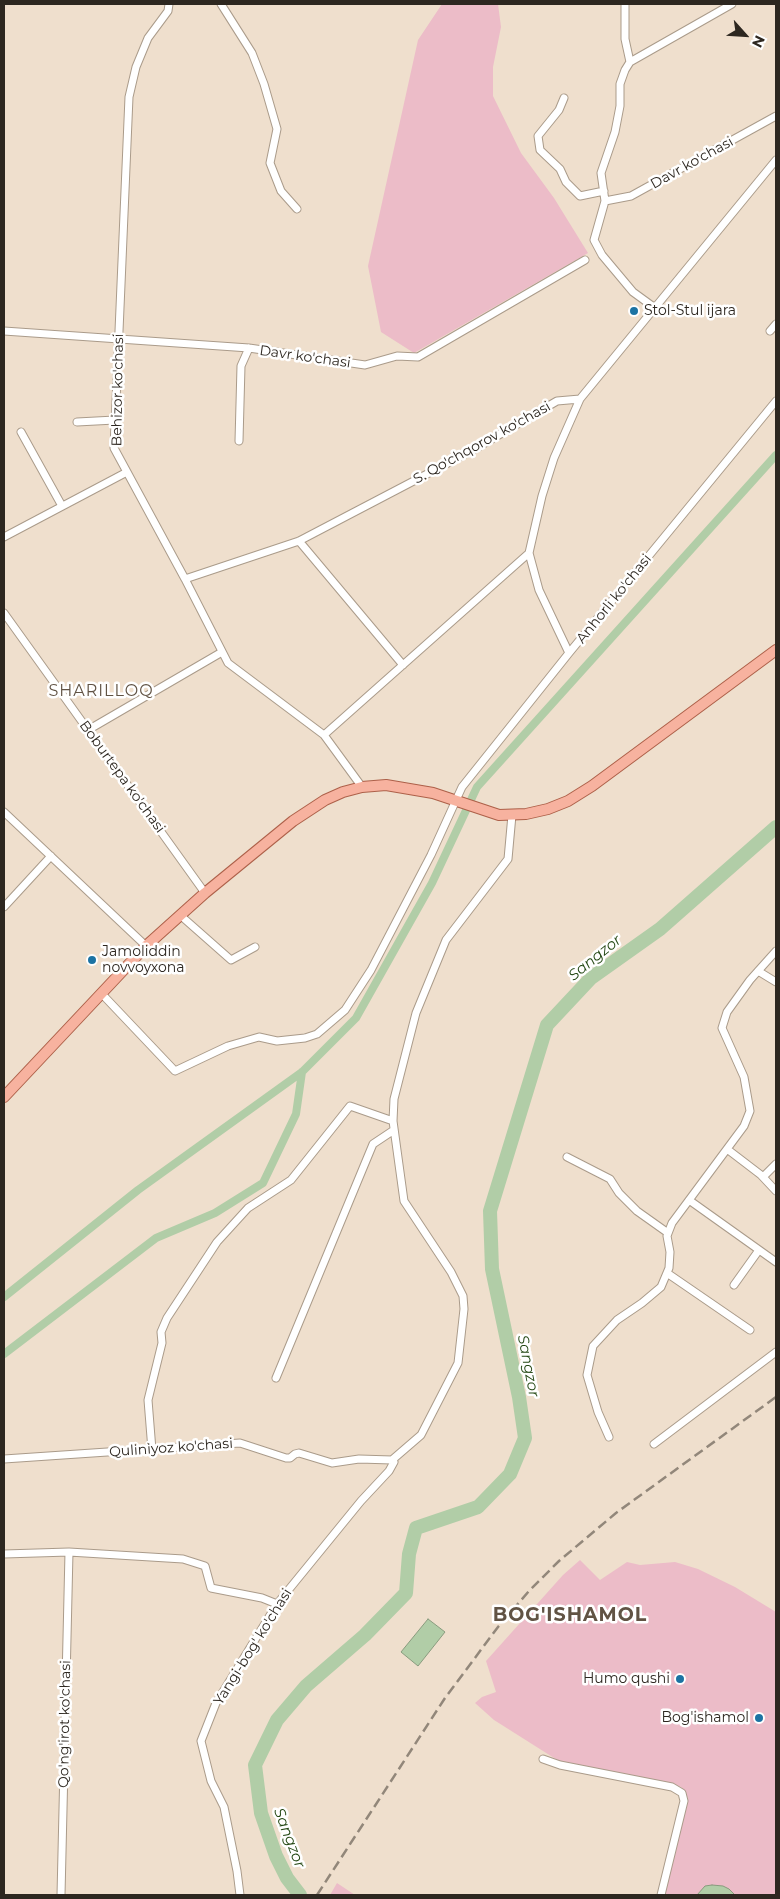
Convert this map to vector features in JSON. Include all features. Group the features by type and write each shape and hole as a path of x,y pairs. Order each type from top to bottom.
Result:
{"main road":[{"path":"4,1097 146,946 205,893 310,810 334,796 362,787 399,786 456,800 486,812 512,815 533,813 555,807 592,786 776,650"}],"street":[{"name":"Behizor ko'chasi","path":"169,4 168,11 145,45 136,67 130,97 114,448 228,663 324,735 362,787"},
{"path":"221,4 252,53 264,84 277,129 270,164 281,191 297,209"},
{"path":"625,4 625,39 630,62"},
{"path":"655,308 633,292 602,255 594,240 605,201 601,173 615,132 620,106 620,84 630,62 732,4"},
{"path":"564,98 559,110 538,136 540,150 560,170 566,182 580,196 604,192"},
{"name":"Davr ko'chasi","path":"605,201 632,196 776,116"},
{"path":"569,653 539,590 529,553 542,496 554,458 580,399 776,160"},
{"name":"Davr ko'chasi","path":"4,331 249,348 365,365 397,356 418,357 585,260"},
{"path":"770,331 776,324"},
{"path":"239,441 241,366 249,348"},
{"name":"S. Qo'chqorov ko'chasi","path":"185,579 299,541 473,450 557,401 580,399"},
{"name":"Anhorli ko'chasi","path":"101,994 175,1072 228,1046 259,1037 277,1041 305,1038 316,1034 345,1010 371,970 431,855 462,787 569,653 776,401"},
{"path":"77,422 115,420"},
{"path":"21,432 62,506"},
{"path":"4,536 127,472"},
{"path":"299,541 403,665"},
{"path":"324,735 529,553"},
{"name":"Boburtepa ko'chasi","path":"4,612 205,893"},
{"path":"88,730 222,652"},
{"path":"4,812 146,946"},
{"path":"392,1460 421,1435 458,1363 464,1309 463,1296 451,1272 404,1201 393,1121 394,1099 416,1013 446,940 508,859 512,815"},
{"path":"4,907 51,856"},
{"path":"180,915 231,960 255,947"},
{"path":"609,1437 598,1412 587,1375 593,1346 617,1320 661,1287 667,1273 670,1252 667,1236 672,1223 744,1126 750,1111 744,1077 722,1028 727,1012 758,971 776,951"},
{"path":"758,971 776,982"},
{"path":"152,1450 148,1400 162,1343 161,1332 167,1318 217,1242 248,1208 291,1180 350,1106 393,1121"},
{"path":"276,1378 373,1144 394,1130"},
{"path":"727,1149 763,1177 776,1191"},
{"path":"567,1157 610,1179 619,1193 637,1211 668,1233"},
{"path":"763,1177 776,1164"},
{"path":"689,1200 776,1262"},
{"path":"734,1285 759,1250"},
{"path":"667,1273 750,1330"},
{"path":"654,1444 776,1352"},
{"name":"Quliniyoz ko'chasi","path":"4,1459 240,1443 286,1458 299,1453 332,1463 359,1459 392,1460"},
{"name":"Yangi-bog' ko'chasi","path":"240,1895 238,1871 224,1807 211,1781 201,1741 216,1704 277,1604 350,1514 389,1471 394,1462 392,1460"},
{"path":"4,1554 69,1552 188,1560 204,1566 211,1588 262,1598 277,1604"},
{"name":"Qo'ng'irot ko'chasi","path":"61,1895 69,1552"},
{"path":"543,1759 560,1765 672,1787 682,1793 684,1801 661,1895"}],"shaded area":[{"path":"442,4 498,4 501,27 493,67 493,96 521,153 554,198 588,253 414,353 381,332 368,266 418,40"},
{"path":"580,1560 600,1580 627,1562 640,1565 675,1562 698,1569 735,1587 776,1612 776,1895 664,1895 688,1799 681,1787 562,1763 494,1720 475,1703 482,1697 496,1692 486,1661 563,1575"},
{"path":"428,1619 445,1632 418,1666 401,1652"},
{"path":"337,1883 355,1895 330,1895"},
{"path":"705,1886 723,1886 735,1895 697,1895"}],"waterway":[{"path":"4,1297 138,1190 302,1072 356,1018 432,883 477,787 776,455"},
{"name":"Sangzor","path":"300,1895 287,1878 276,1856 261,1813 255,1765 277,1720 306,1686 365,1635 406,1593 409,1554 416,1528 478,1507 510,1474 525,1438 519,1397 492,1269 490,1211 547,1025 591,978 660,929 776,827"},
{"path":"4,1354 156,1238 215,1213 263,1183 296,1114 302,1072"}],"railway":[{"path":"317,1895 445,1698 498,1627 529,1591 559,1561 616,1513 776,1397"}],"place":[{"name":"Stol-Stul ijara","path":"634,311"},
{"name":"Jamoliddin novvoyxona","path":"92,960"},
{"name":"Humo qushi","path":"680,1679"},
{"name":"Bog'ishamol","path":"759,1718"}],"district":[{"name":"SHARILLOQ","path":"101,691"},
{"name":"BOG'ISHAMOL","path":"570,1615"}]}
